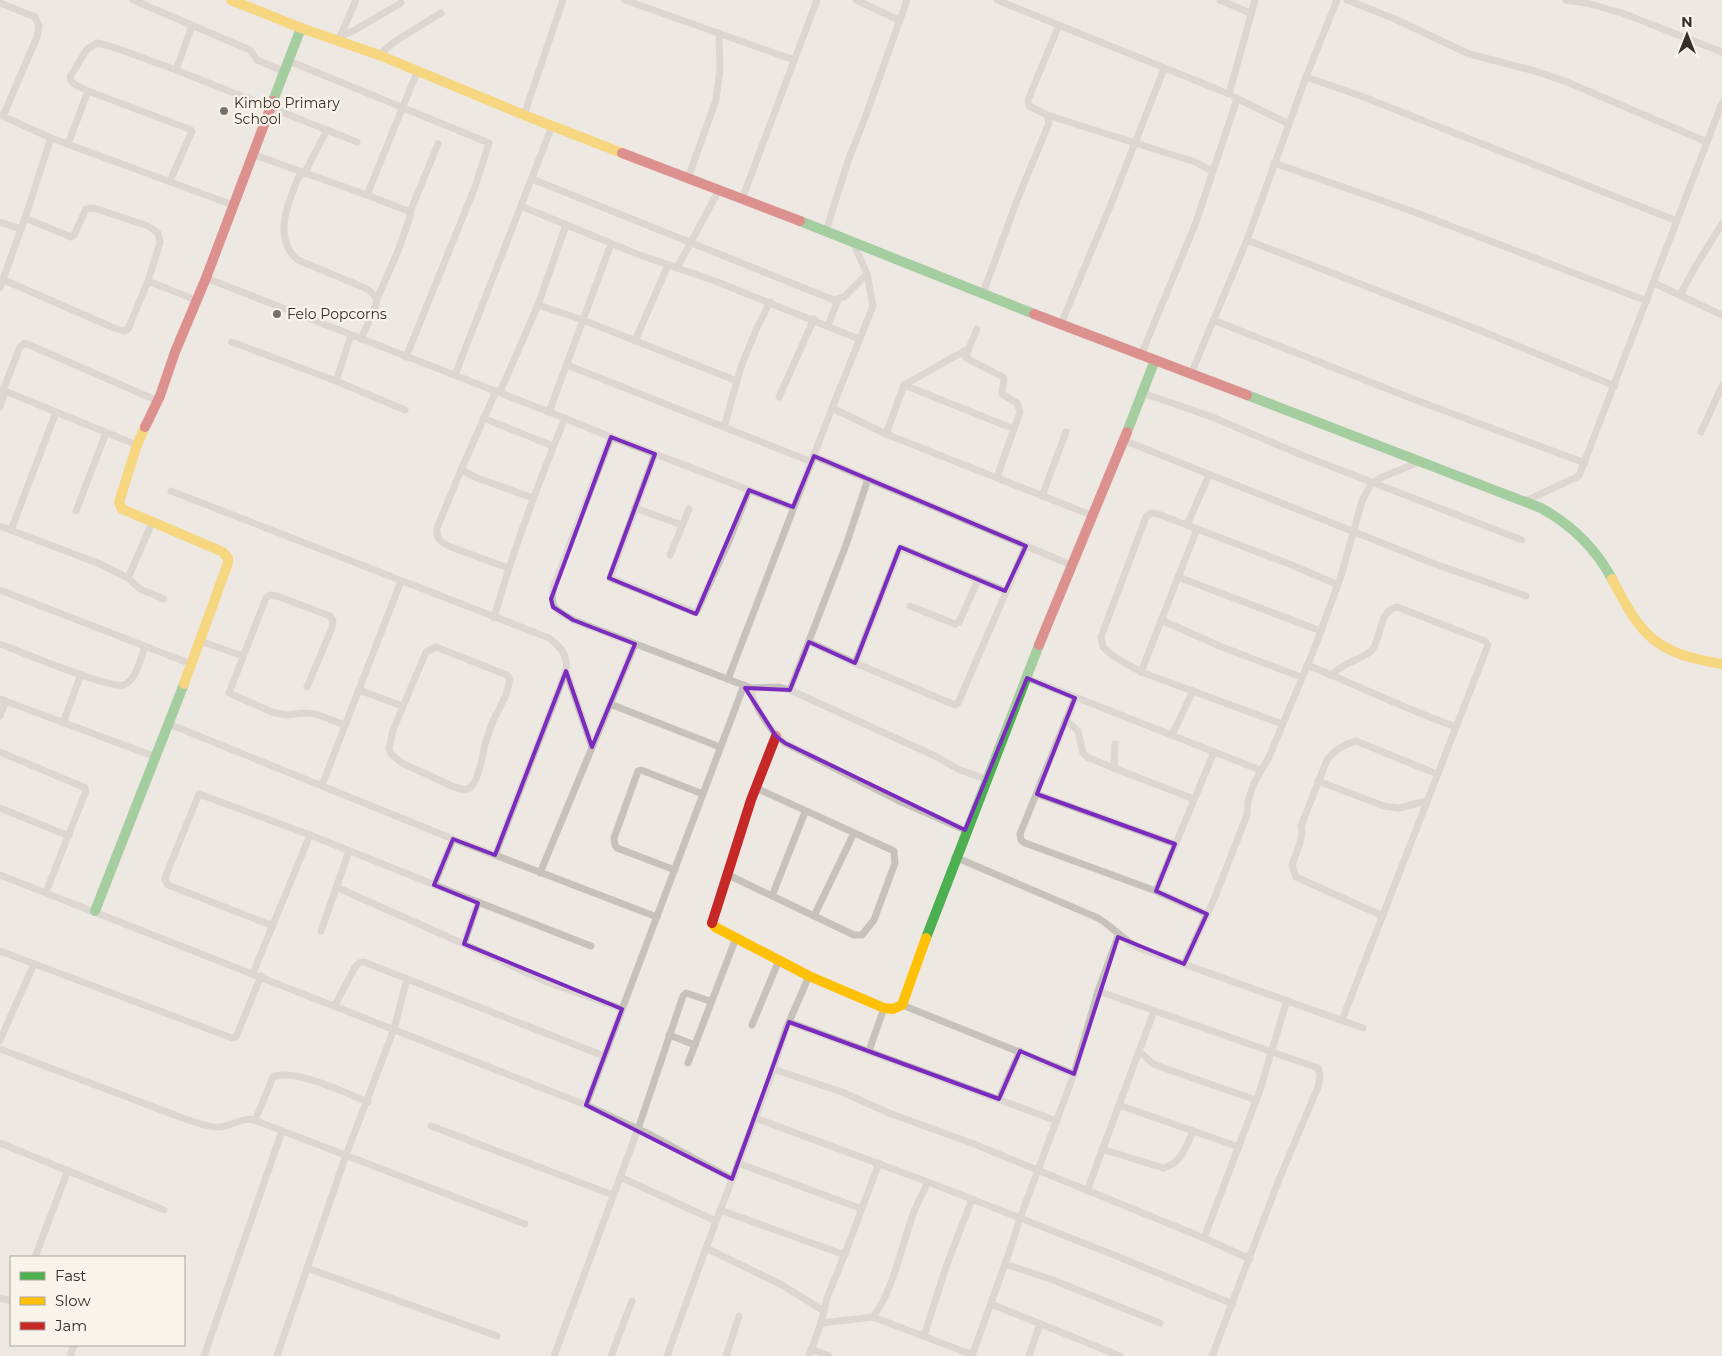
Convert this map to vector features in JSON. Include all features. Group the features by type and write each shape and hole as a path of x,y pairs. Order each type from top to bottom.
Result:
{"street":[{"path":"133,0 250,50 257,60 285,72"},
{"path":"231,0 300,28 340,38 524,116 1541,508 1564,520 1585,539 1606,569 1630,614 1638,626 1650,638 1664,648 1676,653 1697,660 1722,664"},
{"path":"340,38 356,0"},
{"path":"524,116 563,0"},
{"path":"625,0 794,60"},
{"path":"742,199 817,0"},
{"path":"856,0 900,20"},
{"path":"826,231 848,161 907,0"},
{"path":"997,0 1229,94 1289,124"},
{"path":"1220,0 1250,13"},
{"path":"1229,94 1255,0"},
{"path":"1191,374 1247,240 1306,77 1337,0"},
{"path":"1347,0 1395,19 1469,54 1534,71 1567,82 1707,142"},
{"path":"1566,0 1622,13 1722,52"},
{"path":"0,3 35,17 39,26 37,37 2,115 51,138 233,205"},
{"path":"340,38 401,3"},
{"path":"379,55 394,42 441,13"},
{"path":"1059,25 1028,100 1029,106 1047,115 1195,162 1212,171"},
{"path":"176,70 192,26"},
{"path":"95,911 169,724 225,575 228,558 224,552 122,509 119,502 137,445 158,401 285,72 300,28"},
{"path":"688,178 716,100 720,68 719,33"},
{"path":"170,181 192,131 189,128 73,84 70,77 87,49 97,43 176,70 357,142"},
{"path":"289,61 486,141 489,145 475,187 406,357"},
{"path":"1061,324 1164,69"},
{"path":"367,196 417,72"},
{"path":"1306,77 1362,96 1677,221"},
{"path":"68,144 88,91"},
{"path":"1141,355 1195,224 1237,98"},
{"path":"1523,502 1579,476 1722,103"},
{"path":"984,293 1018,198 1048,123 1047,115"},
{"path":"455,375 552,126"},
{"path":"327,130 302,173 286,210 284,221 285,240 291,255 298,260 365,288 377,299"},
{"path":"0,288 51,138"},
{"path":"361,339 398,251 411,214 410,212 438,144"},
{"path":"252,154 410,212"},
{"path":"1274,163 1409,210 1647,302"},
{"path":"532,179 834,300 844,297 868,274"},
{"path":"677,268 719,190"},
{"path":"521,206 611,244 770,302 859,338"},
{"path":"4,280 120,331 128,329 148,281 160,243 158,233 148,226 94,208 88,208 84,212 74,235 70,237 25,218"},
{"path":"0,222 21,229"},
{"path":"1680,295 1722,224"},
{"path":"508,568 451,547 438,539 438,528 460,470 483,418 498,391 538,305 566,225"},
{"path":"1247,240 1484,332 1614,386"},
{"path":"728,679 793,507 873,306 868,274 853,242"},
{"path":"549,412 611,244"},
{"path":"635,341 668,265"},
{"path":"206,278 793,507"},
{"path":"148,281 196,300"},
{"path":"1654,282 1722,315"},
{"path":"828,326 838,300"},
{"path":"724,427 748,349 770,302"},
{"path":"538,305 583,320 738,381"},
{"path":"779,397 814,319"},
{"path":"1214,320 1404,395 1585,463"},
{"path":"976,329 968,349 967,360 1003,377 1002,394 1017,403 1020,412 997,476"},
{"path":"336,381 351,335"},
{"path":"232,342 336,381 405,410"},
{"path":"0,407 3,390 20,347 25,343 158,401"},
{"path":"886,434 904,385 968,349"},
{"path":"776,736 726,874 712,924 809,976 892,1010 902,1004 965,830 1155,360"},
{"path":"567,366 724,427 868,479 1071,566"},
{"path":"904,385 1014,429"},
{"path":"1701,432 1722,386"},
{"path":"3,390 137,445"},
{"path":"1143,392 1212,417 1304,456 1522,540"},
{"path":"832,408 886,434 997,476 1091,515"},
{"path":"11,530 56,412"},
{"path":"483,418 554,446"},
{"path":"494,618 508,568 532,498 565,418"},
{"path":"1042,496 1066,432"},
{"path":"76,511 106,433"},
{"path":"610,437 554,586 551,599 553,606 573,620 747,686 778,687 790,690 935,756 960,770 986,780"},
{"path":"1123,440 1435,564 1526,596"},
{"path":"655,454 610,578 696,612 729,541 749,490"},
{"path":"1184,964 1207,914 1247,815 1252,788 1269,756 1321,631 1338,585 1362,501 1370,486 1375,482 1418,462"},
{"path":"460,470 532,498"},
{"path":"1187,526 1209,475"},
{"path":"790,690 846,545 868,479"},
{"path":"171,491 549,638 559,646 567,661 566,670 495,855"},
{"path":"635,508 682,525"},
{"path":"670,555 689,509"},
{"path":"1282,724 1141,672 1113,656 1103,647 1101,636 1146,517 1151,513 1158,514 1292,565 1338,585"},
{"path":"128,578 152,523"},
{"path":"0,527 100,564 128,578 140,589 164,599"},
{"path":"1141,672 1197,530"},
{"path":"809,642 955,705 958,703 1026,546"},
{"path":"855,663 898,551 901,548 1005,591"},
{"path":"1178,577 1321,631"},
{"path":"910,606 954,624 959,622 978,580"},
{"path":"322,785 401,581"},
{"path":"0,590 191,664"},
{"path":"307,687 332,628 333,621 330,616 270,595 266,598 229,691 230,694 272,712 286,715 316,714 345,725"},
{"path":"1330,675 1372,650 1385,615 1391,608 1397,607 1485,641 1488,645 1342,1020"},
{"path":"1161,620 1222,647 1302,677"},
{"path":"200,641 243,656"},
{"path":"0,644 116,686 124,685 130,681 145,646"},
{"path":"540,873 635,644"},
{"path":"436,646 507,675 510,679 506,695 485,744 476,780 471,787 464,790 402,763 391,754 389,745 402,706 426,652 436,646"},
{"path":"1307,665 1371,694 1456,727"},
{"path":"566,670 592,747"},
{"path":"63,723 81,674"},
{"path":"1027,678 1260,770"},
{"path":"747,686 776,736 796,750 897,800 965,830"},
{"path":"586,1104 720,747 747,686"},
{"path":"359,690 402,706"},
{"path":"1172,735 1192,691"},
{"path":"1075,698 1020,834 1021,840 1156,891 1207,914"},
{"path":"0,716 3,700 156,757"},
{"path":"610,704 720,747"},
{"path":"1066,720 1078,731 1083,753 1087,757 1194,799"},
{"path":"169,724 453,839 657,918"},
{"path":"1383,916 1296,878 1292,865 1300,844 1303,818 1327,760 1333,752 1347,743 1356,741 1437,774"},
{"path":"1115,744 1114,763 1116,769"},
{"path":"0,752 85,788 85,794 46,892"},
{"path":"1156,891 1214,752"},
{"path":"675,870 617,848 615,844 614,838 638,771 641,770 703,794"},
{"path":"1318,781 1384,806 1399,808 1426,801"},
{"path":"726,874 854,935 862,935 874,920 896,863 894,851 756,788"},
{"path":"1037,794 1175,844"},
{"path":"273,926 168,885 165,880 198,796 202,795 310,834 591,946"},
{"path":"0,808 69,836"},
{"path":"772,896 805,812"},
{"path":"253,973 310,834"},
{"path":"814,916 854,834"},
{"path":"434,885 453,839"},
{"path":"320,930 349,851"},
{"path":"955,858 1098,918 1110,925 1128,942 1139,948 1363,1028"},
{"path":"0,875 586,1104 638,1129 732,1179"},
{"path":"336,888 545,981 622,1009"},
{"path":"464,944 478,902"},
{"path":"821,1323 873,1317 972,1356 1020,1218 1074,1074 1098,991 1119,934"},
{"path":"688,1063 710,1001 736,938"},
{"path":"0,951 232,1038 236,1037 261,976"},
{"path":"752,1025 778,960"},
{"path":"335,1005 355,967 359,963 364,962 604,1056"},
{"path":"0,1040 34,964"},
{"path":"667,1356 789,1022 809,976"},
{"path":"277,1356 346,1156 394,1029 407,979"},
{"path":"1098,991 1318,1068 1320,1074 1318,1087 1278,1182 1212,1356"},
{"path":"554,1356 638,1129 682,996 686,993 710,1001"},
{"path":"1204,1238 1256,1100 1287,1000"},
{"path":"902,1004 1074,1074"},
{"path":"869,1051 884,1008"},
{"path":"1087,1191 1154,1010"},
{"path":"789,1022 1057,1121"},
{"path":"669,1035 695,1045"},
{"path":"0,1049 210,1126 220,1127 246,1118 259,1122 525,1224"},
{"path":"1139,1051 1152,1063 1161,1067 1256,1100"},
{"path":"999,1099 1020,1052"},
{"path":"773,1069 842,1092 889,1113 974,1144 1204,1238 1250,1259"},
{"path":"259,1122 256,1118 257,1112 273,1077 279,1074 304,1078 368,1102"},
{"path":"1119,1105 1239,1147"},
{"path":"755,1118 972,1199 1232,1304"},
{"path":"431,1126 614,1195"},
{"path":"204,1356 282,1131"},
{"path":"1102,1149 1163,1168 1172,1166 1184,1152 1193,1131"},
{"path":"0,1143 164,1210"},
{"path":"738,1163 862,1209"},
{"path":"829,1356 810,1353 821,1323 827,1298 845,1256 879,1163"},
{"path":"34,1256 68,1170"},
{"path":"620,1177 716,1222"},
{"path":"873,1317 879,1310 892,1278 913,1214 928,1182"},
{"path":"924,1336 946,1267 972,1199"},
{"path":"720,1210 845,1256"},
{"path":"706,1248 782,1285 824,1311"},
{"path":"1005,1264 1053,1280 1160,1323"},
{"path":"308,1268 497,1336"},
{"path":"611,1356 632,1301"},
{"path":"991,1304 1120,1356"},
{"path":"726,1356 739,1316"},
{"path":"1028,1356 1040,1324"}],"highlighted area":[{"path":"611,437 655,454 609,578 696,614 749,490 793,507 814,456 1026,546 1005,591 900,547 855,663 809,642 790,690 745,688 776,736 785,743 965,830 1027,678 1075,698 1037,794 1175,844 1156,891 1207,914 1184,964 1118,937 1074,1074 1020,1051 999,1099 789,1022 732,1179 586,1105 622,1009 464,944 478,903 434,885 453,839 495,855 566,671 592,747 635,644 573,620 553,607 551,599"}],"traffic: fast":[{"path":"273,101 301,28"},
{"path":"800,221 1034,314"},
{"path":"1127,432 1155,360"},
{"path":"1247,395 1541,508 1573,529 1598,557 1612,579"},
{"path":"926,938 1039,645"},
{"path":"95,911 184,684"}],"traffic: slow":[{"path":"231,0 301,28 379,55 622,153"},
{"path":"145,427 137,445 119,502 122,509 223,552 228,558 228,563 184,684"},
{"path":"1612,579 1632,615 1653,639 1666,648 1681,654 1699,660 1722,664"},
{"path":"712,923 715,927 809,976 884,1008 893,1009 902,1005 926,938"}],"traffic: jam":[{"path":"145,427 160,396 175,352 206,278 273,101"},
{"path":"622,153 800,221"},
{"path":"1034,314 1247,395"},
{"path":"1039,645 1127,432"},
{"path":"712,923 751,800 776,736"}],"place":[{"name":"Kimbo Primary School","path":"224,111"},
{"name":"Felo Popcorns","path":"277,314"}]}
